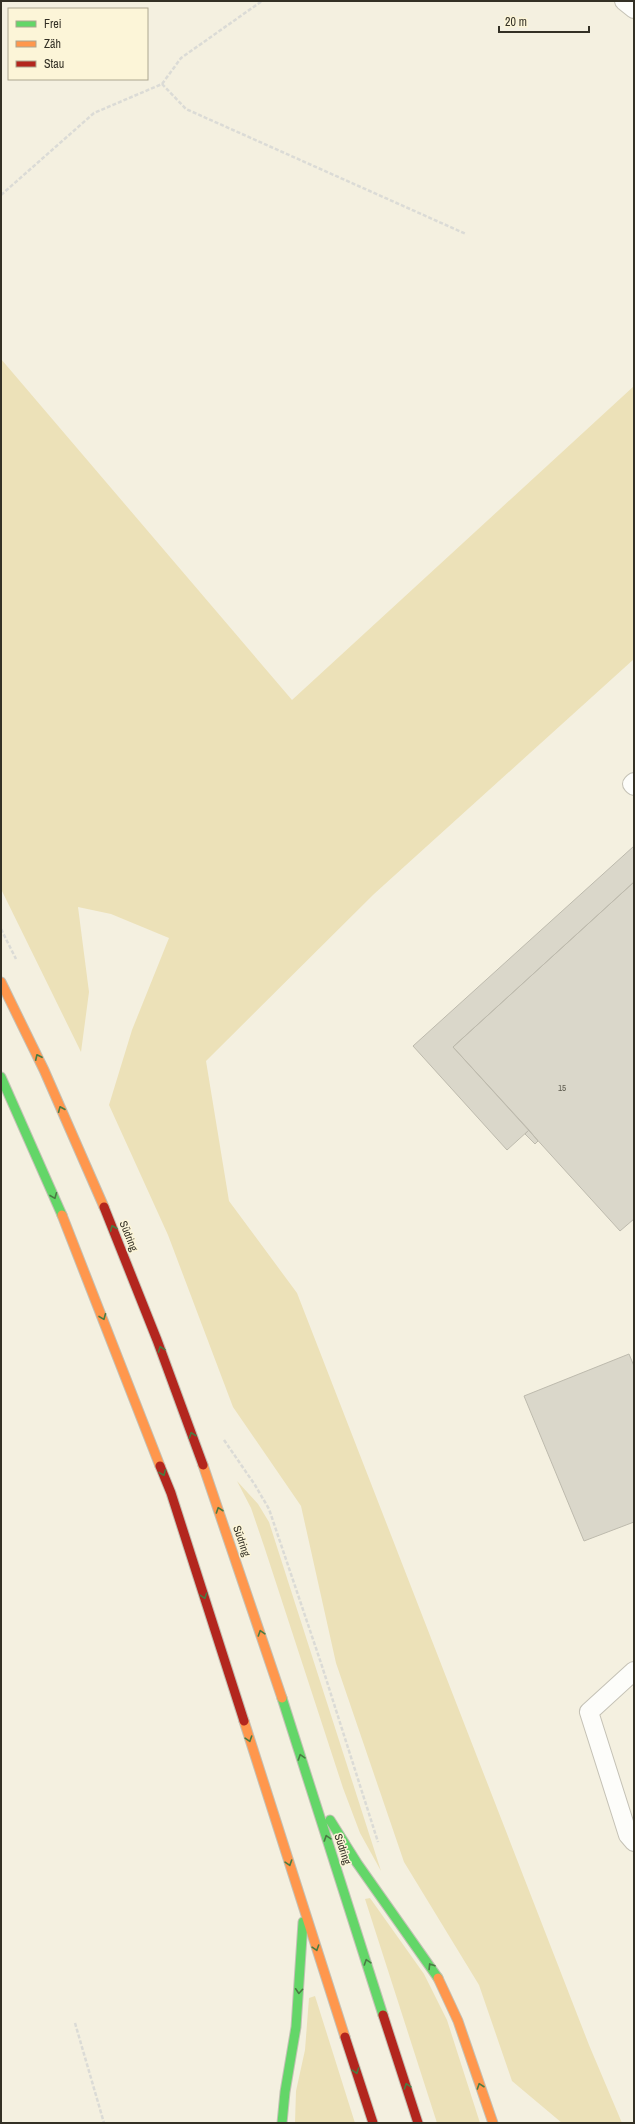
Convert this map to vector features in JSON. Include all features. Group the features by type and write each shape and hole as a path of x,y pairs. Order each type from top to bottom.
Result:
{"main road":[{"name":"Südring","path":"1,982 54,1092 116,1236 175,1385 257,1621 418,2123"},
{"path":"1,1077 39,1160 94,1293 171,1493 373,2123"},
{"path":"313,1794 357,1863 423,1954 442,1984 458,2021 493,2123"},
{"path":"282,2123 285,2092 296,2027 304,1910"}],"lane":[{"path":"624,1 634,9"},
{"path":"634,782 632,784 634,786"},
{"path":"634,1671 589,1712 628,1835 634,1842"}],"path":[{"path":"1,195 94,113 162,84 181,58 262,1"},
{"path":"162,84 186,109 466,234"},
{"path":"222,1437 255,1485 269,1509 321,1663 379,1848"},
{"path":"75,2023 104,2123"}],"shaded area":[{"path":"1,359 292,700 634,386 634,659 374,894 206,1061 229,1201 297,1293 589,2045 622,2123 562,2123 512,2081 479,1985 404,1862 336,1663 301,1506 233,1407 168,1235 109,1105 132,1030 169,938 111,914 78,907 89,992 81,1052 1,889"},
{"path":"237,1481 258,1504 269,1522 381,1871 360,1833 343,1788 251,1508"},
{"path":"370,1898 424,1974 447,2020 480,2123 437,2123 365,1899"},
{"path":"315,1996 355,2123 295,2123 296,2091 305,2050 309,1998"}],"building":[{"path":"634,846 634,882 453,1047 529,1130 507,1150 413,1046"},
{"path":"634,882 634,1219 620,1231 453,1047"},
{"path":"529,1130 538,1141 535,1144 525,1134"},
{"path":"629,1354 634,1366 634,1522 584,1541 524,1396"}],"traffic: fast":[{"path":"1,1077 62,1215"},
{"path":"282,1698 383,2015"},
{"path":"330,1820 357,1863 438,1978"},
{"path":"282,2123 285,2092 296,2027 303,1922"}],"traffic: slow":[{"path":"1,982 44,1070 104,1207"},
{"path":"62,1215 160,1466"},
{"path":"203,1465 282,1698"},
{"path":"244,1721 345,2037"},
{"path":"438,1978 458,2021 493,2123"}],"traffic: jam":[{"path":"104,1207 157,1340 203,1465"},
{"path":"160,1466 171,1493 244,1721"},
{"path":"383,2015 418,2123"},
{"path":"345,2037 373,2123"}]}
